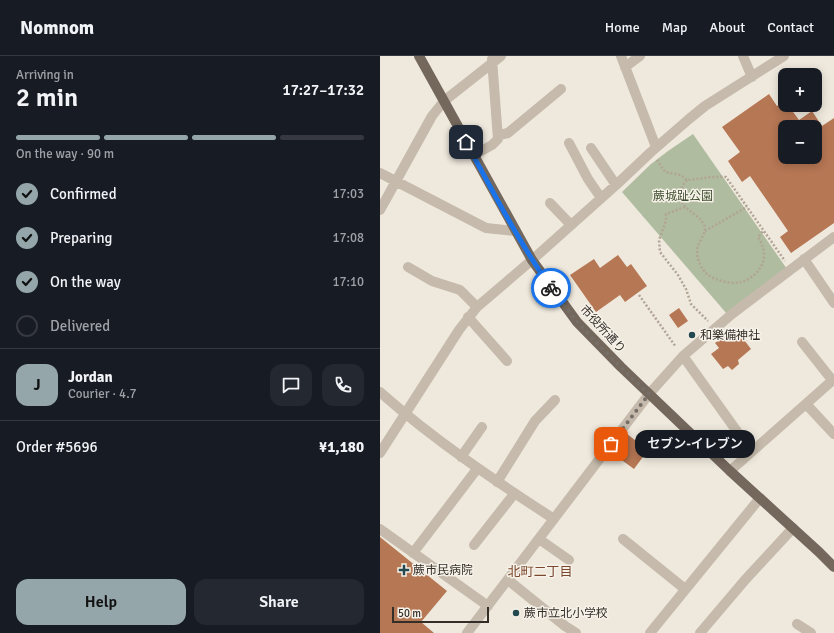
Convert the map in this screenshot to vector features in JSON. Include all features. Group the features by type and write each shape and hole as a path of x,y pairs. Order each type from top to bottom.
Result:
{"main road":[{"name":"市役所通り","path":"419,56 514,231 532,260 577,322 600,347 649,394 834,568"}],"street":[{"path":"380,210 432,116 444,101 492,60 500,56"},
{"path":"621,56 653,149"},
{"path":"625,68 640,56"},
{"path":"743,56 752,77"},
{"path":"380,453 468,317 477,307 616,185 653,149 706,106 784,56"},
{"path":"474,155 492,145 498,139 492,60"},
{"path":"498,135 508,133 561,89"},
{"path":"569,143 588,179 601,198"},
{"path":"591,148 616,185"},
{"path":"380,173 486,228 514,231"},
{"path":"550,204 571,225"},
{"path":"467,633 649,394 683,356 714,328 834,237"},
{"path":"804,260 834,303"},
{"path":"408,267 432,281 460,290 477,307"},
{"path":"468,317 507,361"},
{"path":"730,471 833,380 802,342"},
{"path":"683,356 752,451"},
{"path":"380,392 405,415 477,469 554,519"},
{"path":"497,482 535,421 555,400"},
{"path":"806,404 834,434"},
{"path":"461,457 482,427"},
{"path":"413,553 477,469"},
{"path":"474,545 514,494"},
{"path":"650,633 760,498"},
{"path":"700,633 745,580 793,528"},
{"path":"380,529 488,606"},
{"path":"539,539 569,560"},
{"path":"623,539 685,589"},
{"path":"508,580 565,626 576,633"},
{"path":"797,624 812,633"}],"path":[{"path":"653,149 665,172 681,175 687,180"},
{"path":"706,231 704,224 685,207 680,200 680,191 683,184 687,180 717,176 726,177 791,269"},
{"path":"685,207 666,214 666,221 659,240 660,252 678,275 686,289 691,304 714,328"},
{"path":"747,207 706,231 698,246 698,256 701,267 707,274 716,280 740,283 755,274 761,268 764,255 763,246 758,237 764,230"},
{"path":"639,295 683,356"}],"green space":[{"name":"蕨城趾公園","path":"693,134 787,269 727,314 622,192 651,164"}],"building":[{"path":"769,94 777,106 778,105 778,112 793,112 799,120 778,120 778,164 822,164 822,126 834,118 834,223 791,253 780,237 788,231 750,176 742,182 728,161 740,152 722,127"},
{"path":"811,112 813,112 818,120 799,120"},
{"path":"618,255 627,267 631,264 647,286 625,302 620,295 596,312 570,275 594,259 600,268"},
{"path":"679,308 688,321 678,328 669,315"},
{"path":"738,332 751,349 738,360 739,364 732,370 728,366 723,369 711,354 719,348 715,343 724,336 727,340"},
{"path":"627,434 648,450 634,469 612,453"},
{"name":"蕨市民病院","path":"380,537 447,591 421,622 434,633 380,633"}],"way so far":[{"path":"551,288 577,322 600,347 649,394 611,444"}],"place":[{"name":"和樂備神社","path":"692,335"},
{"name":"セブン-イレブン","path":"611,444"},
{"name":"蕨市民病院","path":"404,570"},
{"name":"蕨市立北小学校","path":"516,613"}],"district":[{"name":"北町二丁目","path":"540,571"}],"route":[{"path":"466,142 514,231 551,288"}]}
